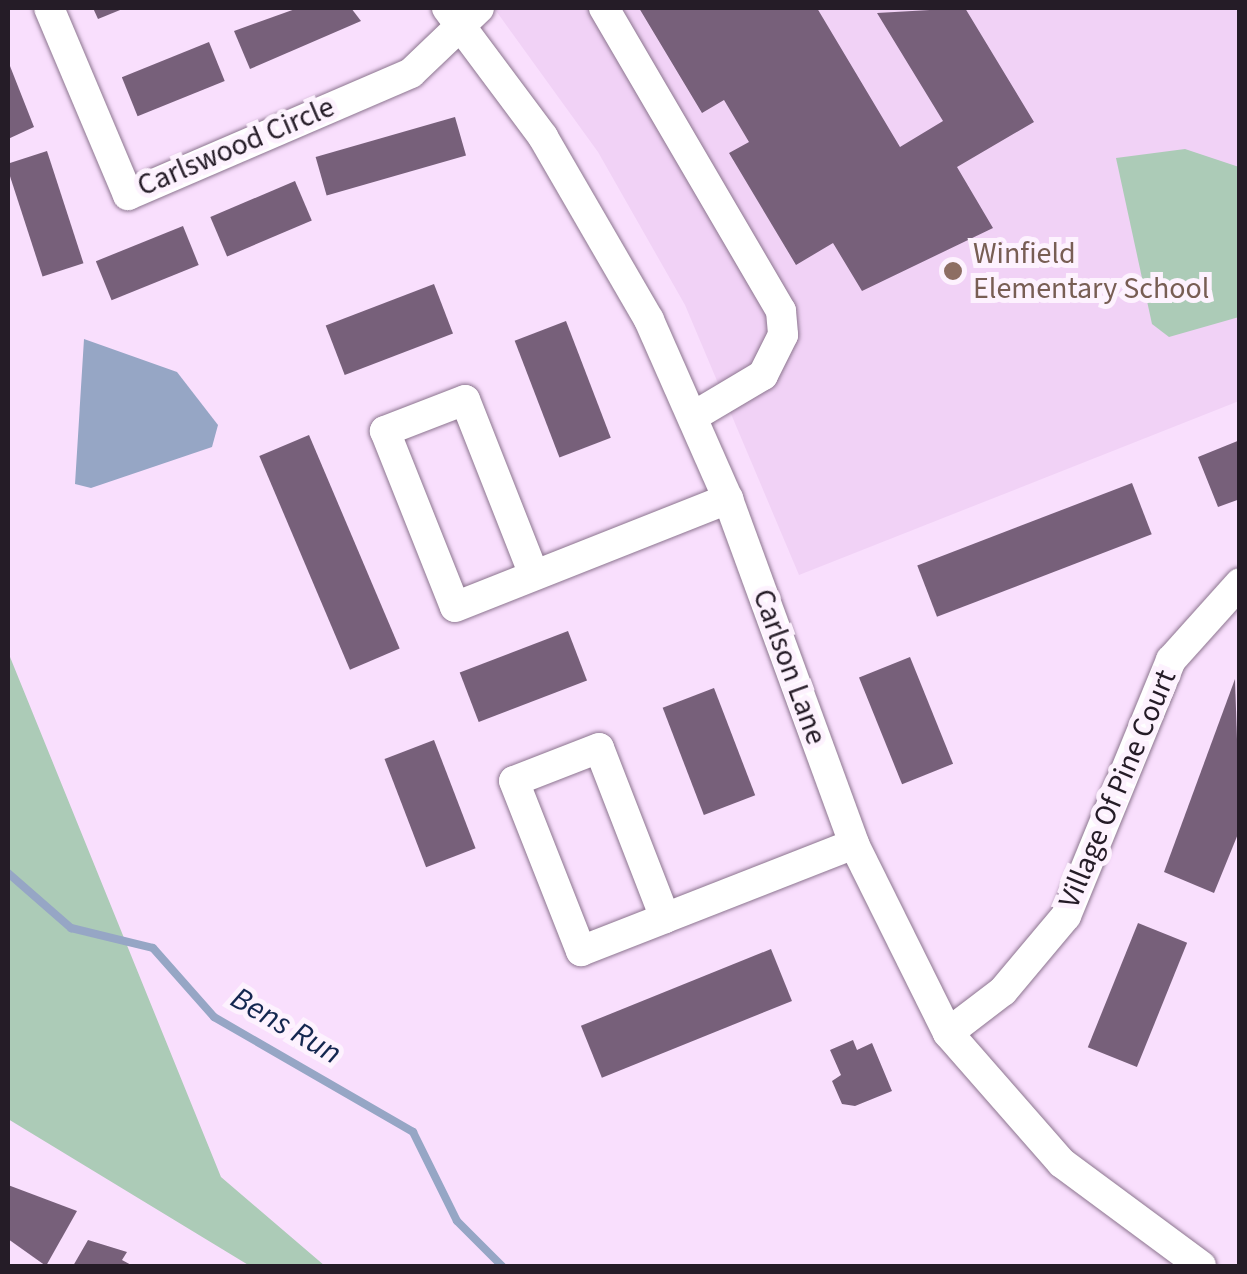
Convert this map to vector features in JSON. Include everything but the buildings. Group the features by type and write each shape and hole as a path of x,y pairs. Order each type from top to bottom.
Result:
{"street":[{"name":"Carlswood Circle","path":"49,8 128,195 411,74 463,14"},
{"path":"604,8 781,311 783,335 763,375 694,416"},
{"name":"Carlson Lane","path":"463,14 586,208 694,416 728,498 854,844 948,1032 1062,1163 1202,1266"},
{"path":"534,575 465,400 385,432 455,606 534,575 728,498"},
{"name":"Village Of Pine Court","path":"948,1032 1003,991 1066,916 1171,660 1240,583"},
{"path":"665,918 598,748 514,781 580,950 665,918 854,844"}],"shaded area":[{"name":"Winfield Elementary School","path":"494,8 1239,8 1239,401 799,575 685,305 598,152"}],"green space":[{"path":"1185,149 1239,167 1239,317 1169,337 1152,324 1116,158"},
{"path":"8,652 221,1177 325,1266 250,1266 8,1119"}],"water":[{"path":"84,339 177,372 218,425 212,447 91,488 75,484"}],"waterway":[{"name":"Bens Run","path":"8,873 71,928 153,948 214,1017 413,1132 457,1221 502,1266"}],"place":[{"name":"Winfield Elementary School","path":"953,271"}]}
